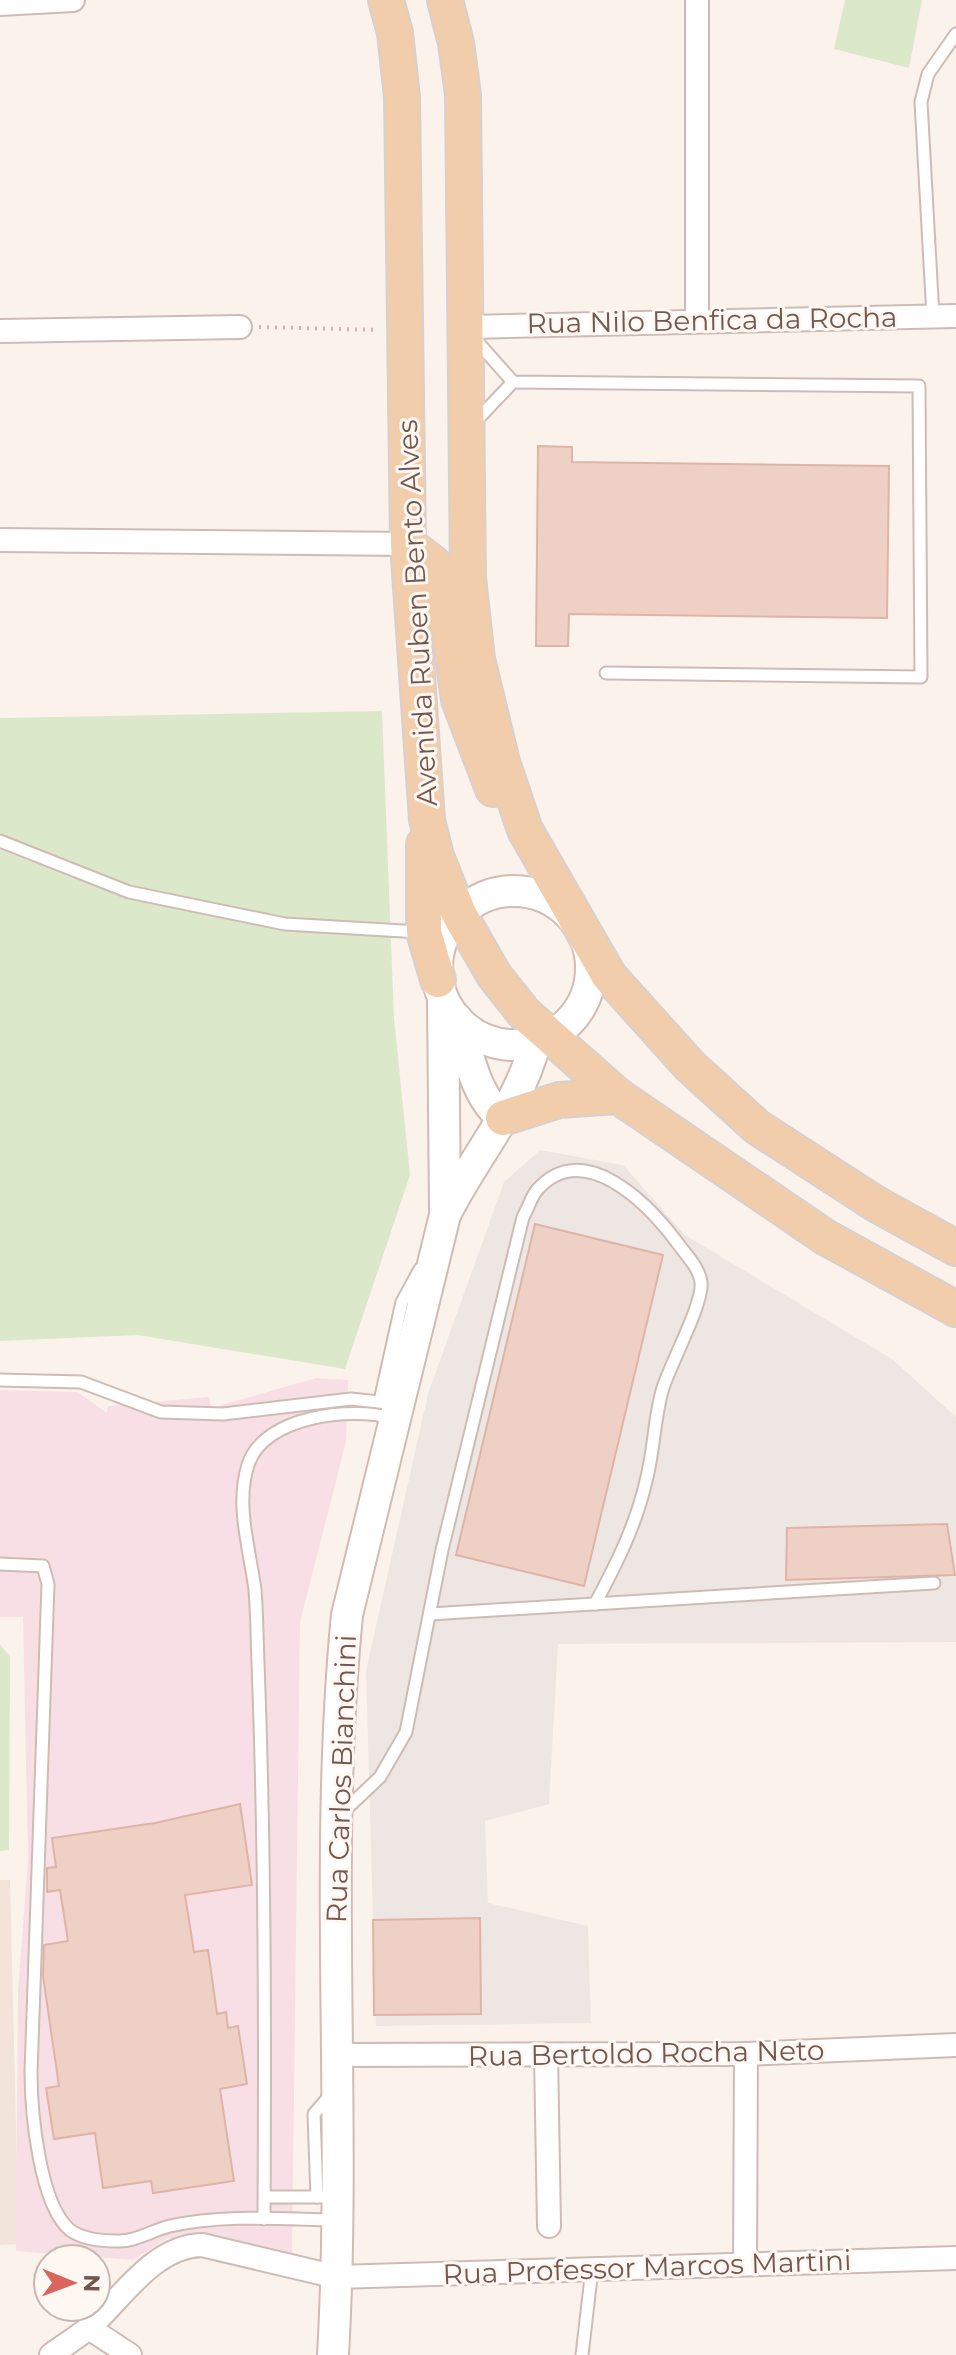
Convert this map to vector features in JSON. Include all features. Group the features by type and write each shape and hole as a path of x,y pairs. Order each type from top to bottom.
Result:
{"main road":[{"name":"Avenida Ruben Bento Alves","path":"386,0 395,33 402,97 408,544 427,820 436,856 459,914 494,975 542,1040 618,1096 825,1237 956,1309"},
{"name":"Avenida Ruben Bento Alves","path":"445,0 456,43 463,95 468,429 465,522 477,659 502,762 525,830 609,976 690,1066 757,1127 876,1204 956,1248"},
{"path":"408,544 434,564 442,578 459,700 475,750 494,791 525,830"},
{"path":"427,820 422,859 424,932 446,1000"},
{"path":"503,1118 559,1100 618,1096"}],"street":[{"path":"0,4 73,0"},
{"path":"697,0 697,320"},
{"name":"Rua Nilo Benfica da Rocha","path":"467,327 956,316"},
{"path":"0,331 240,327"},
{"path":"0,540 408,544"},
{"path":"446,1000 471,1032 494,1043 542,1040 571,1020 584,1001 591,976 589,951 576,922 559,905 540,896 516,891 477,901 459,914"},
{"name":"Rua Carlos Bianchini","path":"443,1222 446,1000 439,953 447,931 459,914"},
{"path":"446,1000 481,1091 493,1111 503,1118"},
{"name":"Rua Carlos Bianchini","path":"333,2355 337,2277 330,2205 336,2090 337,1818 341,1678 347,1615 391,1408 443,1222 466,1172 503,1118 542,1040"},
{"name":"Rua Bertoldo Rocha Neto","path":"336,2055 746,2054 956,2045"},
{"path":"745,2263 746,2054"},
{"path":"546,2055 549,2226"},
{"name":"Rua Professor Marcos Martini","path":"89,2328 144,2273 184,2246 202,2245 337,2277 956,2258"},
{"path":"51,2355 89,2328 130,2355"}],"lane":[{"path":"933,317 922,85 956,34"},
{"path":"467,327 498,369 513,382 919,386 921,677 606,673"},
{"path":"468,429 513,382"},
{"path":"0,841 129,892 285,924 424,932"},
{"path":"337,1818 380,1777 406,1732 442,1550 523,1217 537,1191 554,1177 577,1172 600,1173 618,1184 663,1225 697,1269 702,1287 662,1390 641,1496 621,1556 595,1604"},
{"path":"0,1380 81,1382 161,1412 223,1414 351,1399 391,1408"},
{"path":"311,1403 315,1418"},
{"path":"264,2219 265,1872 255,1591 246,1543 243,1490 249,1462 263,1443 290,1425 337,1413 376,1413 391,1408"},
{"path":"0,1564 43,1566 48,1584 31,2105 51,2201 70,2229 87,2238 121,2242 170,2226 264,2219 330,2205"},
{"path":"430,1614 934,1583"},
{"path":"265,2197 330,2205"},
{"path":"582,2355 592,2268"}],"path":[{"path":"240,327 407,331"}],"shaded area":[{"path":"540,1150 623,1165 685,1235 892,1359 956,1417 956,1642 558,1644 549,1804 485,1821 488,1903 588,1926 591,2023 376,2026 366,1671 428,1394 504,1182"},
{"path":"316,1378 348,1380 346,1442 300,1622 292,2253 168,2238 133,2260 112,2258 112,2243 32,2243 32,2252 16,2251 18,1990 28,1861 23,1617 0,1617 0,1390 78,1392 107,1413 108,1406 209,1397 211,1408"},
{"path":"0,1880 10,1880 19,2244 0,2245"}],"green space":[{"path":"845,0 922,0 909,68 834,49"},
{"path":"382,711 394,1018 410,1175 345,1369 138,1335 0,1341 0,718"},
{"path":"0,1644 10,1657 9,1850 0,1851"}],"building":[{"path":"538,446 572,447 572,462 889,466 887,618 569,614 568,646 536,646"},
{"path":"535,1224 663,1255 584,1586 456,1555"},
{"path":"947,1524 955,1575 786,1580 787,1528"},
{"path":"240,1804 252,1885 185,1895 194,1952 208,1950 217,2014 226,2012 228,2028 238,2026 247,2084 220,2089 234,2181 153,2193 151,2181 103,2188 95,2133 54,2139 46,2088 59,2086 43,1976 44,1945 68,1941 60,1890 47,1892 47,1868 56,1867 52,1838 155,1823"},
{"path":"480,1918 481,2014 374,2015 373,1920"}]}
